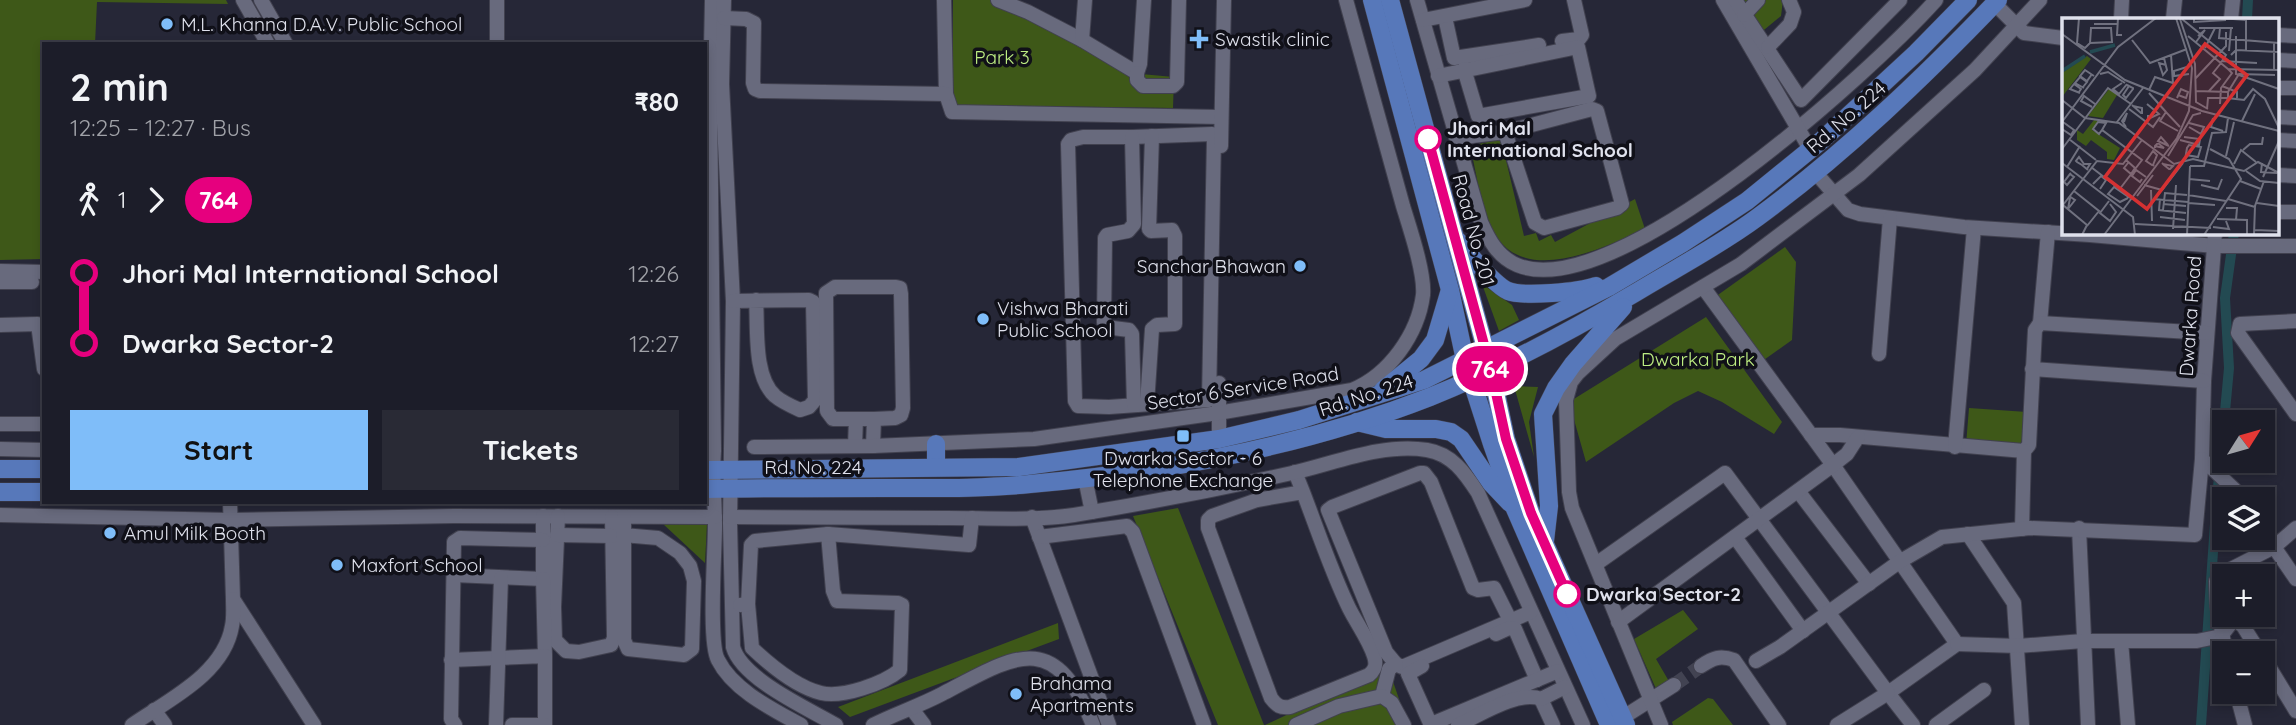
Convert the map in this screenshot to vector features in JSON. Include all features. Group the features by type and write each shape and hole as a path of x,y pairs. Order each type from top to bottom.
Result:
{"main road":[{"name":"Road No. 201","path":"1372,0 1450,290 1465,359 1514,509"},
{"name":"Road No. 201","path":"1390,0 1491,370 1506,439 1531,513 1619,723"},
{"name":"Rd. No. 224","path":"709,470 1019,467 1219,439 1299,420 1424,380 1609,287 1747,201 1811,149 1916,53 1968,0"},
{"name":"Rd. No. 224","path":"717,489 947,488 1026,485 1085,478 1222,459 1357,422 1429,397 1491,370 1602,313 1747,225 1815,172 1932,69 1996,2"},
{"path":"1454,237 1483,270 1507,290 1543,293 1585,290 1628,275"},
{"path":"1378,395 1421,359 1435,340 1450,290"},
{"path":"1545,544 1549,506 1543,414 1556,388 1573,364 1637,291"},
{"path":"1357,422 1386,429 1436,429 1451,432 1461,439 1491,483 1514,509 1619,723"},
{"path":"936,444 936,467"},
{"path":"0,468 42,469"},
{"path":"0,492 42,492"}],"street":[{"path":"243,0 267,42"},
{"path":"261,0 285,42"},
{"path":"497,0 497,42"},
{"path":"712,0 709,470 717,489 722,517 732,605 733,647 735,654 750,672 836,725"},
{"path":"717,489 731,468 733,301 713,91 724,18 724,0"},
{"path":"944,0 946,94 952,112 1221,117"},
{"path":"998,0 1029,6 1137,73"},
{"path":"1082,40 1085,0"},
{"path":"1144,0 1137,73 1137,80 1143,86 1173,86 1177,82 1178,0"},
{"path":"1219,439 1224,0"},
{"name":"Sector 6 Service Road","path":"754,447 1005,442 1219,413 1361,386 1371,381 1391,363 1407,337 1421,307 1423,291 1415,247 1346,0"},
{"path":"1417,0 1480,222 1496,250 1518,266 1546,269 1603,257 1640,240 1703,202 1797,129 1921,17 1936,0"},
{"path":"1423,20 1525,0"},
{"path":"1434,61 1579,39 1582,35 1574,0"},
{"path":"1723,0 1811,149"},
{"path":"1735,0 1801,100 1900,0 1921,17"},
{"path":"1744,15 1758,0"},
{"path":"1768,47 1790,24 1794,12 1789,0"},
{"path":"1661,725 1572,508 1569,492 1566,400 1571,382 1615,340 1757,253 1889,151 1954,91 2040,0"},
{"path":"2121,18 2122,0"},
{"path":"2173,18 2175,0"},
{"path":"2231,18 2232,0"},
{"path":"1996,2 2024,33 2062,38"},
{"path":"1445,17 1453,57"},
{"path":"724,18 746,19 754,23 752,83 760,92 946,94"},
{"path":"2278,35 2296,36"},
{"path":"1438,76 1464,69 1578,47 1589,96 1478,116 1464,69"},
{"path":"2278,60 2296,61"},
{"path":"2278,88 2296,88"},
{"path":"1457,142 1476,134 1483,136 1505,132 1592,109 1597,111 1622,204 1605,211 1540,227 1535,223 1505,132"},
{"path":"1107,116 1108,137"},
{"path":"1177,116 1177,135"},
{"path":"2278,117 2296,118"},
{"path":"1210,133 1214,137 1209,398 1206,401 1109,407 1081,407 1076,404 1068,144 1070,140 1083,137 1108,137 1210,133"},
{"path":"1141,404 1152,329 1157,325 1175,324 1175,236 1172,230 1149,229 1152,136"},
{"path":"1132,137 1134,224 1128,231 1107,235 1105,238 1104,322 1105,327 1129,330 1132,334 1141,404"},
{"path":"2278,140 2296,141"},
{"name":"Dwarka Road","path":"1815,172 1845,208 1853,213 1974,228 2062,233"},
{"path":"2278,174 2296,176"},
{"path":"2278,212 2296,212"},
{"path":"1879,354 1890,218"},
{"path":"1955,447 1974,228"},
{"path":"2022,529 2024,451 2029,445 2035,330 2040,323 2048,232"},
{"name":"Dwarka Road","path":"2079,528 2195,535 2215,239 2096,234"},
{"path":"2215,239 2242,247 2296,246"},
{"path":"0,271 42,272"},
{"path":"0,282 42,281"},
{"path":"1703,287 1833,465 1956,643"},
{"path":"835,288 900,288 903,408 901,415 895,418 874,419 833,419 827,411 827,293 835,288"},
{"path":"733,301 756,300 813,302 815,400 809,407 800,410 786,403 767,386 761,374 756,300"},
{"path":"2296,321 2248,322 2240,324 2238,333 2296,414"},
{"path":"2040,323 2207,333"},
{"path":"0,325 38,324 42,354"},
{"path":"2032,369 2204,381"},
{"path":"1177,403 1178,419"},
{"path":"1109,407 1109,429"},
{"path":"855,446 856,419"},
{"path":"873,446 874,419"},
{"path":"0,424 42,424"},
{"path":"1811,435 2024,451"},
{"path":"1618,622 1833,465 1847,454 1858,437"},
{"path":"0,449 42,450"},
{"path":"0,516 230,520 551,516 1032,517 1092,512 1154,502 1381,451 1427,450 1444,455 1466,475 1478,493 1583,725"},
{"path":"2202,460 2229,487"},
{"path":"1295,472 1303,492 1349,608 1374,655 1376,665 1374,671 1368,675 1290,706 1276,706 1208,528 1208,520 1229,509 1257,500 1303,492"},
{"path":"1510,620 1496,590 1473,588 1431,482 1424,473 1328,510 1387,652 1396,664 1402,667 1410,664 1531,612"},
{"path":"1595,564 1725,473 1827,614 1913,725"},
{"path":"1085,478 1092,512"},
{"path":"1798,491 1869,584"},
{"path":"132,725 202,676 225,648 232,627 230,504"},
{"path":"551,516 555,640 566,651 579,652 611,645 614,638 618,517"},
{"path":"722,517 714,635 716,656 728,677 801,725"},
{"path":"1032,517 1109,725"},
{"path":"828,534 833,591 837,601 902,605 900,670 870,686 848,692 823,694 805,687 764,660 752,648 748,604 751,545 755,541 828,534 969,545 972,518"},
{"path":"1039,537 1127,526 1133,532 1204,725"},
{"path":"1756,661 1899,562 1939,538 2022,529 2079,528 2088,725"},
{"path":"2275,546 2296,528"},
{"path":"1968,534 2013,600 2022,725"},
{"path":"455,725 451,719 454,575 452,547 460,538 618,535 658,538 680,553 690,566 694,582 692,649 684,655 628,649 625,645 618,535"},
{"path":"512,725 545,725 543,579 550,537"},
{"path":"1735,537 1803,631"},
{"path":"2275,548 2296,579"},
{"path":"2209,639 2216,581 2229,570 2268,550"},
{"path":"454,575 543,579"},
{"path":"496,725 500,578"},
{"path":"233,598 314,725"},
{"path":"732,605 748,604"},
{"path":"1837,725 1888,693 1956,643 2018,646 2083,641 2209,639 2236,621 2243,626 2253,641"},
{"path":"1537,680 1518,636 1514,629 1509,628 1408,674 1430,723 1434,723 1537,680 1558,671"},
{"path":"2121,640 2129,725"},
{"path":"451,660 545,656"},
{"path":"1701,666 1711,659 1723,656 1734,660 1779,725"},
{"path":"873,725 912,709 977,674 1006,663 1031,658 1051,663 1068,677 1083,700 1093,725"},
{"path":"1379,697 1389,670 1396,664"},
{"path":"1368,675 1379,697"},
{"path":"2275,676 2296,711"},
{"path":"1619,723 1674,685"},
{"path":"1541,699 1565,687"},
{"path":"1936,725 1984,690"},
{"path":"1458,725 1515,698 1533,695 1541,699 1553,725"},
{"path":"1296,725 1339,706 1379,697 1392,703 1404,725"},
{"path":"2239,704 2245,725"},
{"path":"912,709 924,725"},
{"path":"154,710 165,725"}],"green space":[{"path":"0,0 226,0 228,4 97,2 95,42 42,42 42,259 0,260"},
{"name":"Park 3","path":"953,0 999,0 1141,74 1174,77 1173,108 953,105"},
{"path":"1730,0 1783,0 1781,16 1753,39"},
{"path":"1501,139 1524,236 1536,233 1539,241 1551,235 1555,242 1635,199 1645,229 1587,253 1566,258 1525,258 1508,249 1490,224 1479,191 1470,146"},
{"path":"1785,247 1796,262 1792,340 1761,362 1715,297"},
{"path":"1482,284 1512,305 1519,320 1499,331"},
{"name":"Dwarka Park","path":"1706,317 1782,422 1774,434 1722,402 1698,391 1674,403 1586,462 1569,402"},
{"path":"1514,386 1538,387 1529,422 1534,457"},
{"path":"1969,408 2027,412 2025,448 1966,445"},
{"path":"1178,508 1264,725 1218,725 1133,516"},
{"path":"662,523 707,524 705,563"},
{"path":"1683,610 1698,629 1656,659 1670,683 1657,691 1634,639"},
{"path":"1058,623 1059,639 850,717 838,707"},
{"path":"1388,667 1408,725 1265,725"},
{"path":"1708,698 1713,699 1733,725 1673,725 1672,722"}],"waterway":[{"path":"2247,18 2248,0"},
{"path":"2201,725 2229,368 2225,298 2234,234"}],"tunnel":[{"path":"1674,685 1701,666"}],"bus line":[{"name":"764","path":"1428,139 1491,370 1506,439 1531,513 1567,594"}],"place":[{"name":"M.L. Khanna D.A.V. Public School","path":"167,24"},
{"name":"Swastik clinic","path":"1199,39"},
{"name":"Jhori Mal International School","path":"1428,139"},
{"name":"Sanchar Bhawan","path":"1300,266"},
{"name":"Vishwa Bharati Public School","path":"983,319"},
{"name":"Dwarka Sector - 6 Telephone Exchange","path":"1183,436"},
{"name":"Amul Milk Booth","path":"110,533"},
{"name":"Maxfort School","path":"337,565"},
{"name":"Dwarka Sector-2","path":"1567,594"},
{"name":"Brahama Apartments","path":"1016,694"}]}
